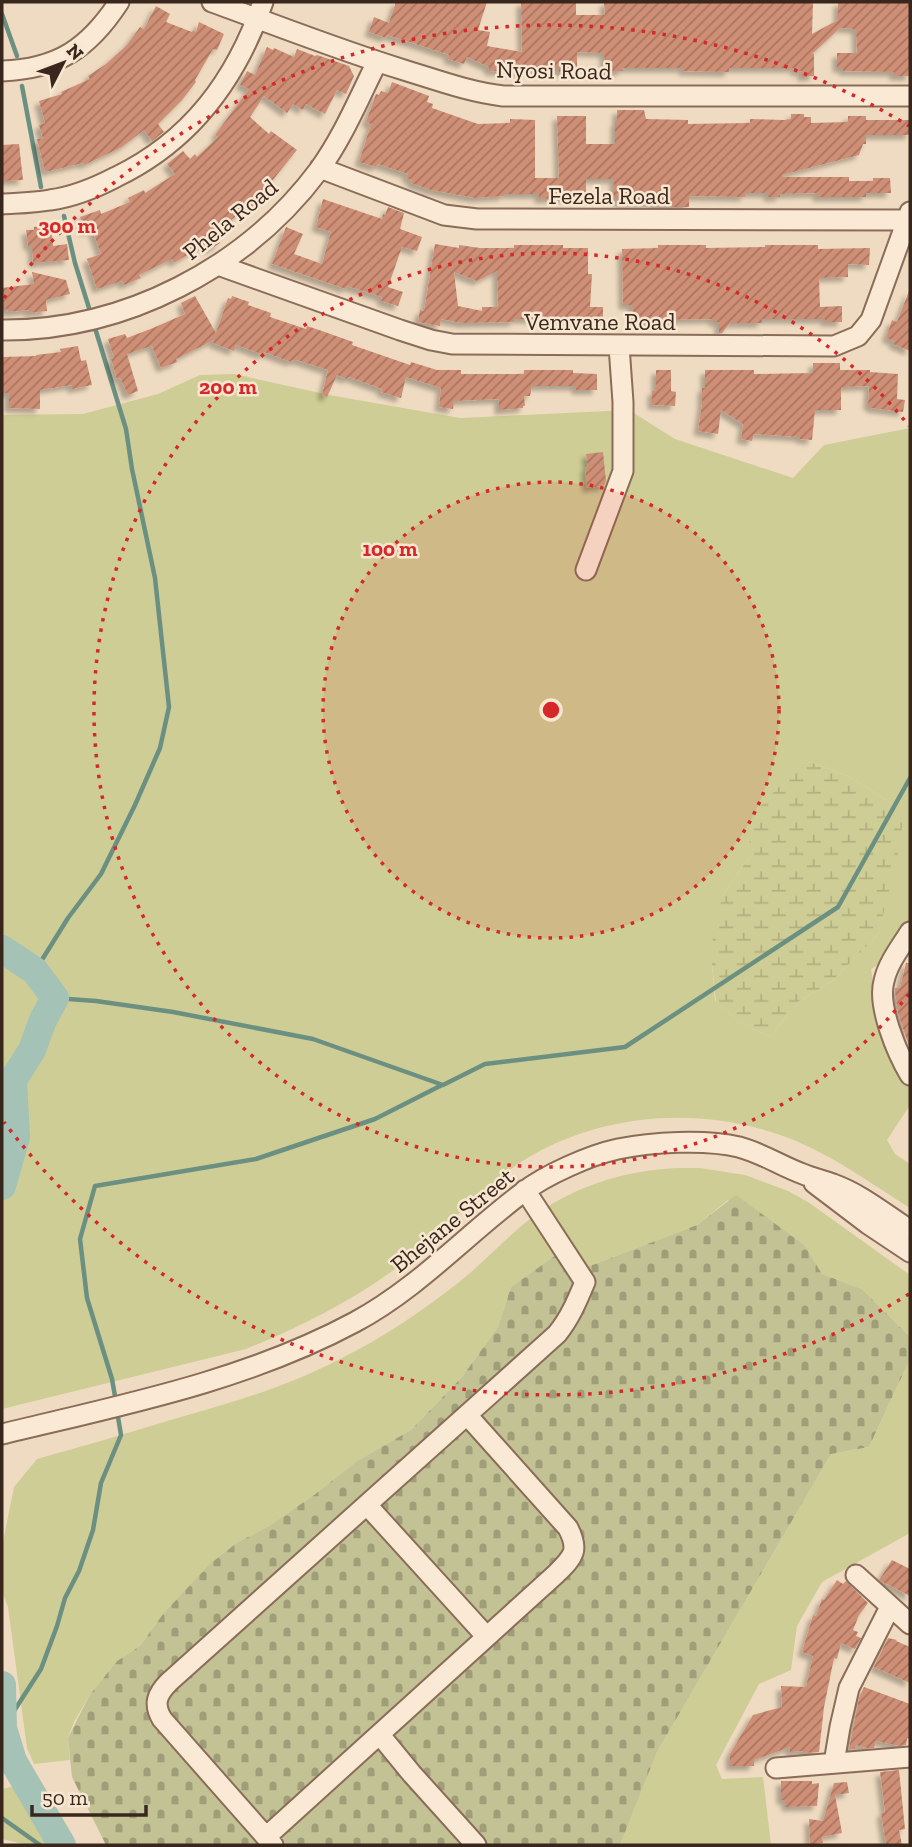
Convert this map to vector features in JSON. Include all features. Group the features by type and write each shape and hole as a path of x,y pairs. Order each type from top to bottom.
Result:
{"street":[{"path":"2,71 22,71 66,56 92,37 120,2"},
{"name":"Nyosi Road","path":"212,2 260,10 377,62 468,90 503,96 910,96"},
{"path":"2,204 49,201 75,195 134,168 160,151 211,102 242,55 260,10"},
{"name":"Phela Road","path":"2,330 25,330 88,320 149,301 218,265 278,216 320,168 340,136 377,62"},
{"name":"Fezela Road","path":"320,168 444,215 477,219 909,216"},
{"name":"Vemvane Road","path":"218,265 431,340 476,345 834,346 851,340 862,332 871,320 909,216"},
{"path":"586,570 624,471 623,402 618,346"},
{"path":"910,932 886,973 882,998 910,1075"},
{"name":"Bhejane Street","path":"2,1434 141,1401 289,1354 390,1301 525,1190 581,1162 617,1149 659,1143 711,1142 740,1147 802,1174 835,1184 910,1230"},
{"name":"Bhejane Street","path":"802,1174 910,1252"},
{"path":"467,1415 568,1528 575,1545 572,1557 380,1735 332,1775 269,1841 162,1719 157,1712 157,1697 160,1690 557,1334 571,1316 584,1282 525,1190"},
{"path":"367,1505 486,1636"},
{"path":"856,1575 910,1625"},
{"path":"834,1763 849,1688 890,1607"},
{"path":"380,1735 476,1845"},
{"path":"776,1768 910,1757"}],"green space":[{"path":"234,374 329,395 460,418 629,410 675,439 793,478 824,445 910,428 910,928 883,962 871,969 878,1013 910,1083 910,1105 887,1140 895,1154 910,1164 910,1208 819,1152 786,1137 750,1126 675,1118 637,1120 600,1128 564,1140 530,1156 499,1178 393,1270 353,1297 290,1330 246,1349 2,1409 2,415 83,414 158,394 200,375","holes":["805,760 850,777 894,805 884,905 878,935 831,982 799,1001 770,1037 741,1023 715,1001 712,964 724,893 749,858 781,787"]},
{"path":"805,760 850,777 894,805 903,819 898,855 878,935 831,982 799,1001 770,1037 741,1023 716,1002 712,964 713,927 724,893 749,858 751,816"},
{"path":"677,1168 700,1168 745,1175 788,1191 808,1202 910,1275 910,1337 862,1289 822,1274 803,1245 728,1200 697,1225 587,1267 558,1254 511,1287 498,1327 462,1377 411,1430 357,1461 269,1526 238,1542 163,1614 140,1646 117,1661 89,1696 68,1738 70,1760 34,1764 27,1748 8,1607 2,1591 2,1547 14,1487 37,1459 237,1400 318,1370 370,1343 430,1304 467,1276 542,1210 578,1191 616,1177"},
{"path":"736,1195 804,1245 822,1274 862,1289 910,1337 910,1359 869,1447 831,1454 657,1752 620,1845 106,1845 72,1777 68,1738 89,1696 117,1661 140,1646 163,1614 210,1564 238,1542 269,1526 314,1495 357,1461 411,1430 462,1377 498,1327 511,1287 559,1253 587,1267 697,1225"},
{"path":"910,1359 910,1533 822,1582 797,1626 791,1670 759,1684 716,1765 722,1779 763,1777 771,1845 620,1845 657,1752 831,1454 869,1447"},
{"path":"23,1784 56,1845 28,1845 2,1839 2,1789"}],"building":[{"path":"396,2 487,2 478,30 490,32 487,46 522,52 521,2 576,2 576,15 605,15 604,2 813,2 812,34 838,20 838,2 910,2 910,76 894,76 894,72 843,71 843,68 837,68 837,53 857,53 856,29 840,28 812,54 814,76 802,77 802,71 795,72 795,68 729,68 729,72 683,71 683,68 622,68 623,71 605,71 604,53 577,52 577,73 559,72 559,69 489,71 489,67 467,57 464,64 448,59 449,55 369,32 374,17 389,23"},
{"path":"156,6 170,14 166,22 196,32 199,22 224,34 196,82 158,124 164,132 152,141 144,130 122,147 84,165 83,163 45,172 37,139 43,139 39,125 45,123 39,101 62,94 61,92 90,79 88,76 127,45 140,27 144,29"},
{"path":"267,47 294,57 297,49 349,66 354,76 346,94 337,90 325,114 306,104 303,110 293,104 287,113 264,96 250,117 269,134 271,131 297,150 263,192 265,194 252,207 250,205 220,229 224,236 218,240 220,243 209,250 206,245 200,247 174,263 172,259 124,285 122,281 97,289 87,259 101,254 92,229 85,232 80,217 100,210 101,214 130,202 128,198 144,190 145,193 175,174 167,164 183,151 190,159 195,154 197,157 218,137 215,135 249,89 240,85 247,71 255,75"},
{"path":"392,82 429,96 427,102 433,104 432,108 478,124 510,123 510,119 535,120 535,178 559,178 557,116 586,116 586,144 615,144 617,110 644,110 646,119 688,120 688,124 750,123 750,119 784,120 791,119 791,114 811,117 811,123 848,122 848,116 866,116 866,120 910,120 910,135 866,135 866,144 863,144 859,155 782,175 849,177 849,181 890,178 891,193 866,193 866,197 817,197 817,193 768,197 768,193 745,193 745,197 689,196 689,207 655,206 655,203 618,203 618,198 614,198 614,179 586,179 586,197 539,199 539,194 504,194 475,198 431,190 411,183 412,180 406,178 408,174 378,164 376,167 359,162 371,124 366,122 376,94 379,95 381,91 388,93"},
{"path":"19,144 23,180 2,181 2,145"},
{"path":"323,199 382,219 388,207 404,213 400,229 422,237 417,251 402,247 388,287 403,292 398,306 381,301 382,297 347,286 346,289 272,264 286,227 303,234 294,254 322,264 331,232 316,227"},
{"path":"51,225 53,246 67,244 69,260 33,263 32,246 28,246 26,230"},
{"path":"435,244 459,248 459,245 514,248 514,245 563,245 563,248 588,248 588,274 592,274 590,307 603,307 603,323 570,322 570,319 514,319 514,322 462,323 441,319 440,326 418,322 420,310 424,311","holes":["497,271 498,307 482,307 482,311 458,306 454,272 477,281"]},
{"path":"658,245 706,245 706,248 818,245 818,249 870,248 869,265 848,264 848,277 819,278 820,307 842,306 842,322 825,322 825,319 762,319 762,323 730,323 719,333 719,322 713,322 713,319 633,323 632,305 623,305 622,249 658,248"},
{"path":"32,272 66,280 70,294 46,300 47,311 29,313 29,310 8,312 7,309 2,309 2,288 34,284"},
{"path":"909,291 910,351 886,338 892,320 897,322"},
{"path":"195,296 216,333 228,298 231,299 232,296 271,313 270,317 306,329 307,326 322,331 353,342 352,345 410,365 411,362 437,370 461,370 461,374 524,374 524,370 573,370 573,373 597,374 597,390 576,390 576,386 532,386 530,396 524,396 523,408 499,410 499,399 454,401 453,409 439,407 441,388 406,377 401,398 349,377 346,379 337,375 327,397 322,395 328,370 297,360 291,362 264,352 264,355 236,345 234,351 213,343 214,340 176,359 177,362 161,368 152,346 127,354 138,391 128,395 120,378 117,379 108,339 125,334 127,338 185,314 181,303"},
{"path":"78,346 81,361 86,360 92,385 40,390 40,409 9,408 9,393 2,393 2,357 36,356"},
{"path":"813,363 840,363 840,370 898,374 897,399 905,400 903,412 868,406 869,386 841,387 841,410 815,410 812,440 754,434 752,441 741,439 743,424 721,410 718,434 698,431 705,370 754,370 754,374 813,373"},
{"path":"656,370 671,370 671,391 676,392 675,406 652,405 652,391 656,391"},
{"path":"603,452 606,481 604,486 587,488 586,454"},
{"path":"906,963 910,963 910,1049 898,1013 895,992 895,988 900,988"},
{"path":"892,1560 910,1569 910,1596 879,1580"},
{"path":"837,1580 843,1584 846,1581 868,1603 853,1630 858,1632 856,1636 861,1638 855,1649 841,1643 837,1659 834,1658 824,1707 819,1752 790,1752 790,1747 754,1760 754,1766 730,1766 730,1754 753,1715 782,1707 781,1686 806,1687 813,1656 802,1652 813,1615 816,1616 822,1599 824,1600"},
{"path":"888,1638 910,1647 910,1683 874,1667"},
{"path":"864,1687 910,1704 910,1739 907,1738 906,1745 876,1741 874,1748 856,1745 855,1749 849,1749 859,1698"},
{"path":"899,1770 905,1829 899,1830 902,1845 886,1845 881,1813 885,1812 880,1772"},
{"path":"781,1781 819,1783 817,1806 786,1807 786,1800 781,1800"},
{"path":"847,1782 849,1793 835,1795 842,1833 822,1837 823,1843 810,1845 809,1819 823,1821 834,1783"}],"waterway":[{"path":"2,14 17,56"},
{"path":"22,86 41,187"},
{"path":"64,216 89,308"},
{"path":"35,971 68,918 101,874 160,748 169,707 155,578 126,429 95,328"},
{"path":"55,998 173,1012 313,1039 443,1085 485,1064 625,1047 838,907 910,778"},
{"path":"2,949 35,971 55,998 32,1050 13,1080 16,1137 2,1186"},
{"path":"116,1402 112,1379 87,1298 80,1239 95,1186 256,1159 375,1119 442,1085"},
{"path":"3,1728 41,1669 65,1598 79,1571 93,1530 101,1483 121,1435 117,1411"},
{"path":"2,1685 3,1728 13,1761 62,1845"},
{"path":"2,1818 40,1845"}]}
